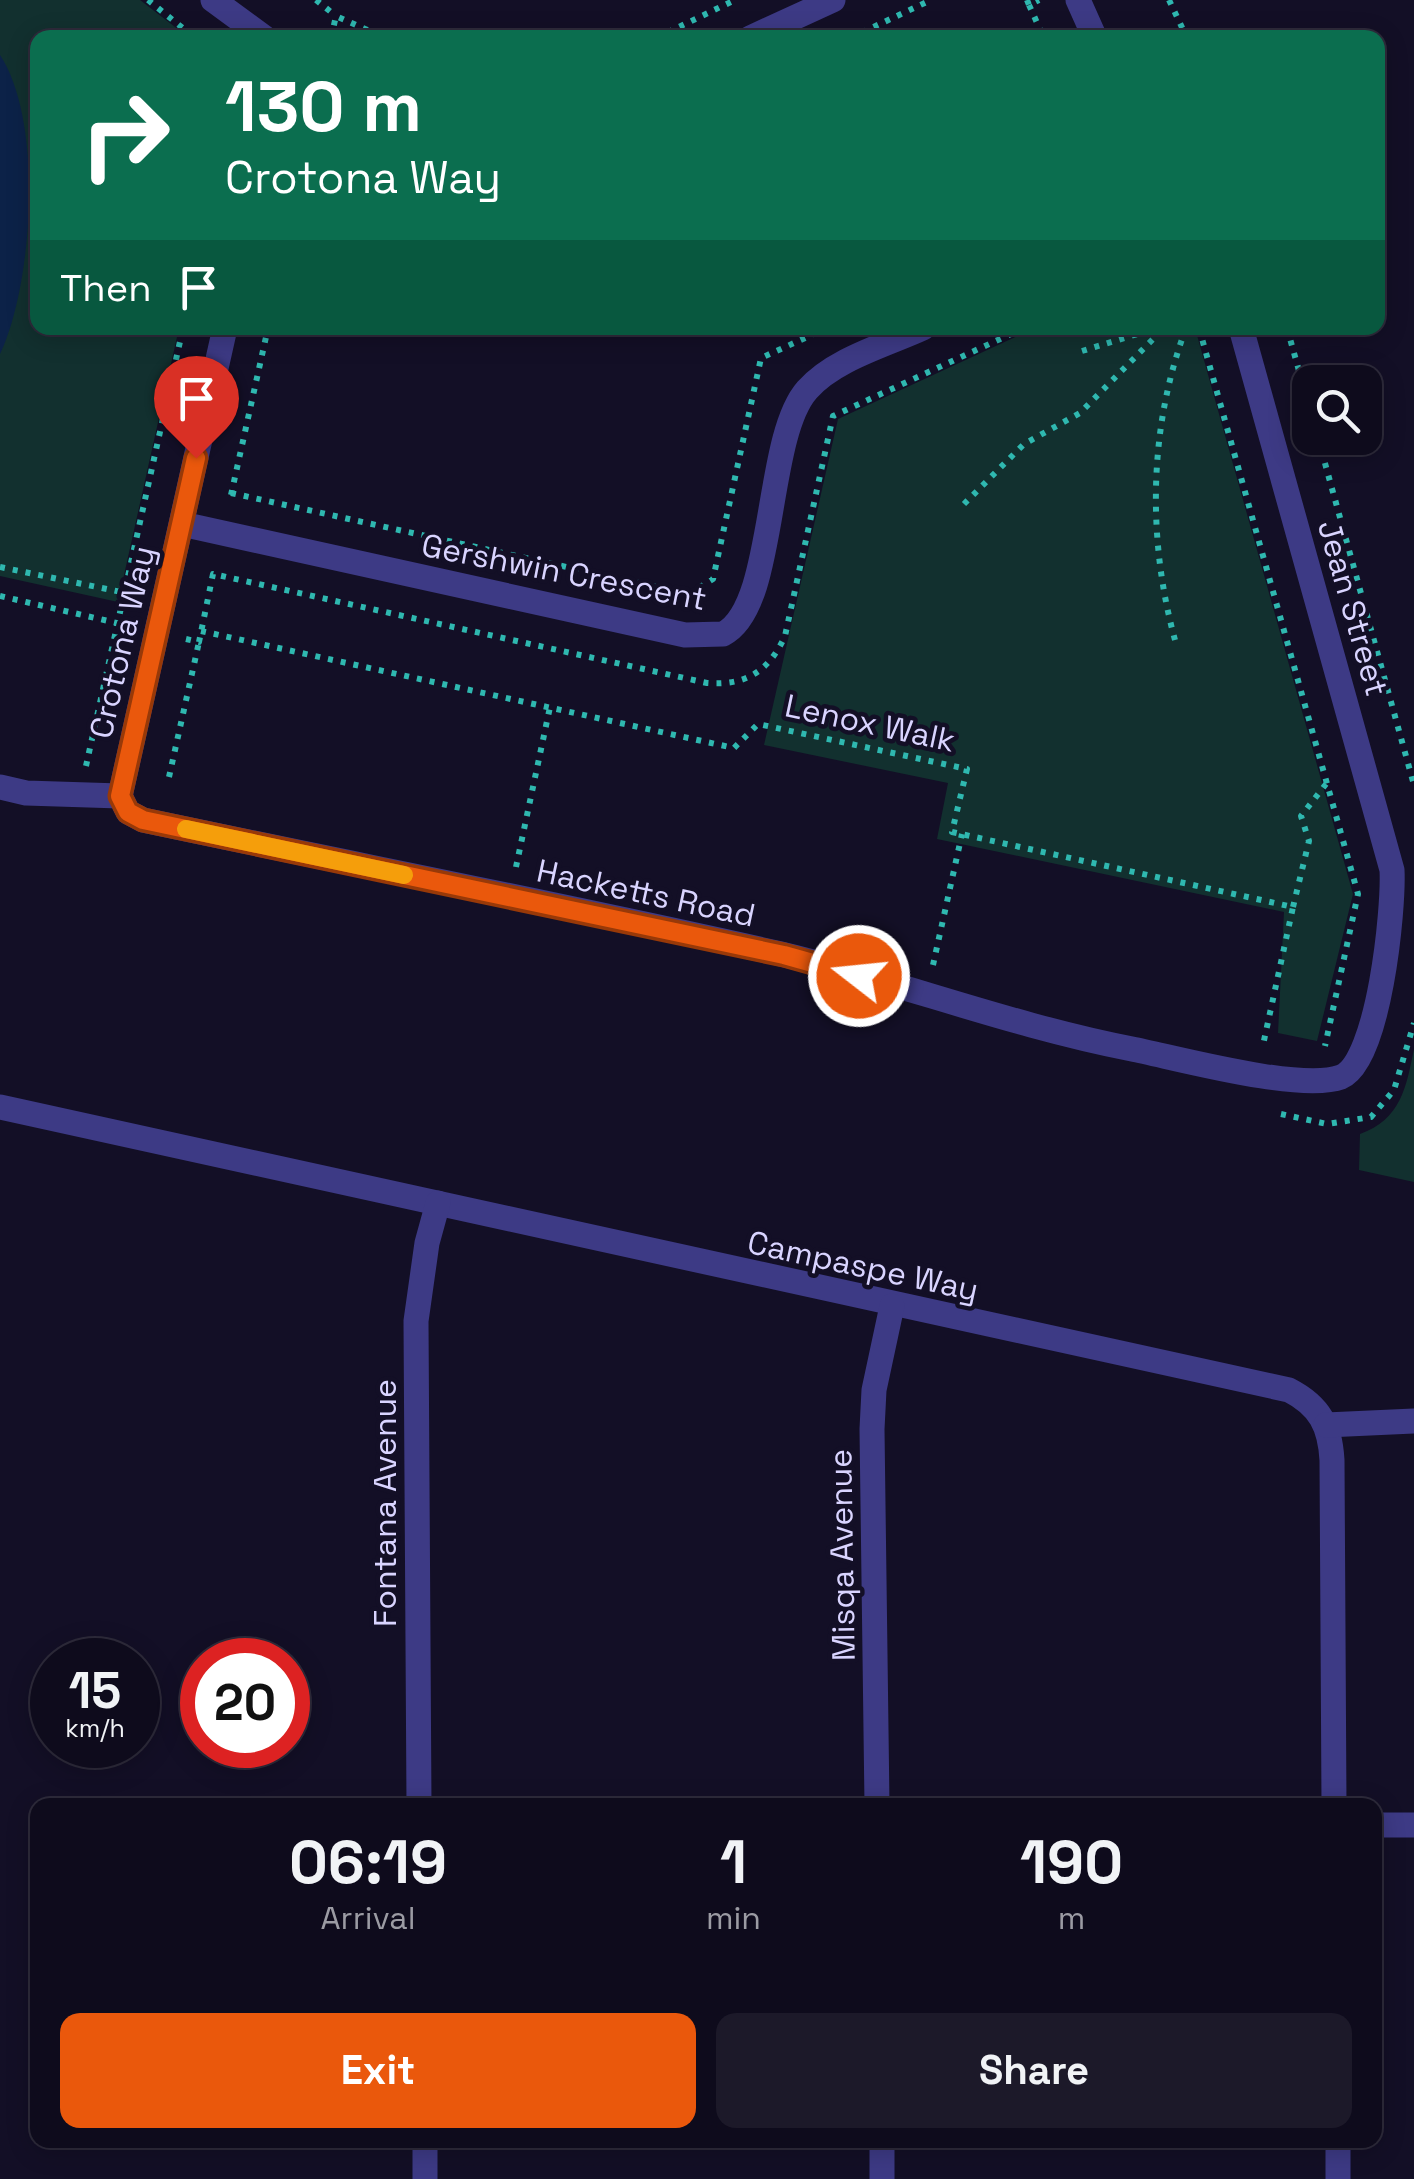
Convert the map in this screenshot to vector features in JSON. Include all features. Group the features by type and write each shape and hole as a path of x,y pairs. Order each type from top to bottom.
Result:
{"street":[{"path":"213,0 254,30"},
{"path":"767,30 833,0"},
{"path":"1078,0 1091,30"},
{"name":"Crotona Way","path":"120,796 223,335"},
{"name":"Gershwin Crescent","path":"182,524 685,636 723,634 747,606 789,428 805,392 837,367 907,335"},
{"name":"Jean Street","path":"1244,335 1392,870 1390,932 1364,1052 1330,1079"},
{"path":"0,787 120,796"},
{"name":"Hacketts Road","path":"120,796 128,812 143,820 784,955 1071,1037 1256,1074 1330,1079"},
{"name":"Campaspe Way","path":"0,1107 892,1306 1290,1390 1308,1400 1326,1425"},
{"name":"Fontana Avenue","path":"420,1798 416,1321 427,1243 438,1203"},
{"name":"Misqa Avenue","path":"877,1798 872,1429 874,1390 892,1306"},
{"path":"1334,1798 1332,1460 1326,1425 1414,1421"},
{"path":"1382,1826 1414,1825"},
{"path":"424,2148 425,2179"},
{"path":"882,2148 882,2179"},
{"path":"1338,2148 1338,2179"}],"path":[{"path":"148,0 185,30"},
{"path":"316,0 336,16 368,30"},
{"path":"672,30 734,0"},
{"path":"867,30 931,0"},
{"path":"1039,0 1028,2 1040,30"},
{"path":"1169,0 1183,30"},
{"path":"333,30 336,16"},
{"path":"80,796 180,335"},
{"path":"266,335 214,574 707,683 736,683 764,669 786,636 833,416 1009,335"},
{"path":"232,494 688,594 713,579 760,358 811,335"},
{"path":"1082,351 1136,335"},
{"path":"964,504 1024,444 1080,412 1153,335"},
{"path":"1175,640 1158,573 1156,494 1169,390 1184,335"},
{"path":"1200,335 1358,894 1330,1079"},
{"path":"1289,335 1297,365"},
{"path":"1323,455 1414,785"},
{"path":"0,568 166,602"},
{"name":"Lenox Walk","path":"214,574 201,631 734,748 758,724 966,769 952,832 962,834"},
{"path":"0,596 158,632"},
{"path":"169,777 199,642"},
{"path":"509,897 550,707"},
{"path":"1256,1074 1308,841 1301,816 1326,784"},
{"path":"926,995 962,834 1293,906"}],"green space":[{"path":"0,0 140,0 179,30 30,30 30,335 177,335 118,602 0,576"},
{"path":"1020,335 1197,335 1353,894 1317,1041 1278,1033 1284,912 937,839 948,783 764,745 838,419"},
{"path":"1414,1049 1414,1182 1359,1170 1360,1134 1374,1128 1393,1111 1404,1089"}],"water":[{"path":"0,55 14,84 23,120 29,203 20,287 0,354"}],"slow traffic":[{"path":"186,829 404,875"}],"route":[{"path":"196,458 120,796 128,812 143,820 784,955 859,976"}]}
